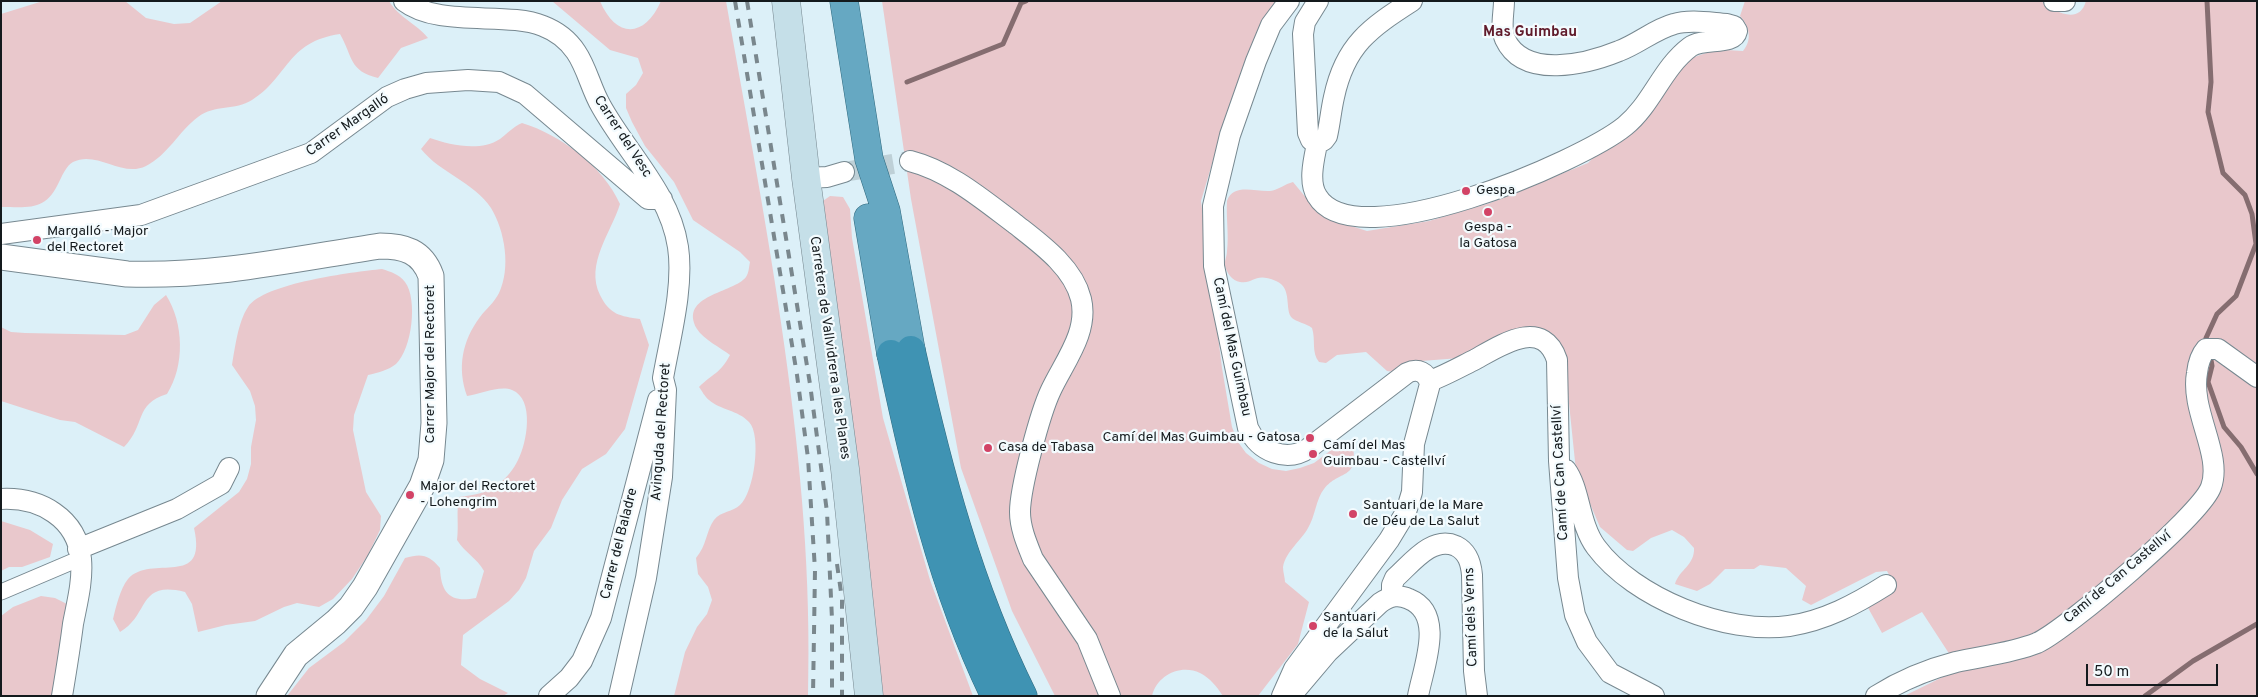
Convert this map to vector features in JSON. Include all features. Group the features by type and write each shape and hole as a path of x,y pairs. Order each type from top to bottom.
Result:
{"highway":[{"path":"844,1 869,159 886,211 901,352 921,492 942,562 962,618 995,696"},
{"path":"901,352 958,532 994,634 1023,696"}],"main road":[{"name":"Carretera de Vallvidrera a les Planes","path":"786,1 806,178 845,469 869,696"}],"street":[{"name":"Carrer del Vesc","path":"404,1 422,10 457,17 531,23 543,26 566,40 582,62 601,107 662,199"},
{"name":"Camí del Mas Guimbau","path":"1289,1 1271,26 1256,61 1230,135 1213,206 1214,266 1248,428 1256,441 1267,450 1295,455 1309,448 1407,373 1416,370 1422,372 1430,381"},
{"path":"1318,1 1305,22 1303,34 1309,136 1317,144 1314,189 1317,197 1330,209 1346,215 1383,217 1442,208 1559,164 1580,154 1625,126 1640,110 1668,69 1691,46 1709,40 1730,40 1735,37 1737,31 1734,26 1727,24 1679,23 1618,52 1563,65 1540,65 1528,62 1517,54 1505,39 1503,27 1504,1"},
{"path":"1317,144 1327,136 1342,68 1352,49 1368,32 1412,1"},
{"path":"2054,1 2065,1"},
{"name":"Carrer Margalló","path":"1,234 99,223 141,215 311,153 387,97 404,88 426,83 468,80 489,80 517,88 648,199 662,199"},
{"path":"910,161 925,165 978,196 1036,241 1065,269 1076,284 1081,299 1080,331 1050,392 1040,419 1021,498 1020,514 1024,535 1033,559 1086,639 1110,696"},
{"path":"806,178 827,177 844,172"},
{"name":"Avinguda del Rectoret","path":"619,696 646,578 662,477 666,390 663,378 680,262 676,236 662,199"},
{"name":"Carrer Major del Rectoret","path":"1,257 146,275 236,270 380,246 404,247 412,250 424,262 431,276 434,423 428,471 422,486 365,587 351,607 336,622 296,654 270,696"},
{"name":"Camí de Can Castellví","path":"1430,381 1507,342 1524,337 1540,339 1552,348 1557,360 1559,461 1568,578 1575,615 1580,629 1595,655 1610,673 1654,696"},
{"name":"Camí de Can Castellví","path":"1876,696 1938,668 2038,642 2056,631 2152,553 2199,506 2212,486 2214,473 2212,459 2195,394 2198,362 2202,353 2206,349 2218,349 2257,377"},
{"name":"Carrer del Baladre","path":"549,696 569,678 582,662 601,618 663,378"},
{"path":"1283,696 1294,669 1389,540 1406,512 1412,492 1414,444 1430,388 1430,381"},
{"path":"1559,461 1568,472 1588,534 1598,550 1629,580 1668,603 1690,612 1753,625 1788,626 1833,614 1857,603 1886,585"},
{"path":"1,592 78,547 177,509 221,484 229,468"},
{"path":"1,499 21,499 42,506 59,516 78,547 80,582 62,696"},
{"name":"Camí dels Verns","path":"1392,596 1392,585 1395,578 1429,548 1442,543 1449,544 1466,553 1471,565 1472,575 1474,671 1477,696"},
{"path":"1283,696 1295,691 1328,652 1380,603 1392,596 1404,597 1414,601 1423,609 1429,619 1429,638 1418,696"}],"shaded area":[{"path":"43,1 125,1 146,18 174,24 190,23 222,1 389,1 398,12 428,38 401,48 378,78 369,75 357,67 340,34 322,38 298,52 274,81 252,100 239,105 211,110 198,117 161,156 146,166 128,169 91,159 82,159 69,165 55,190 43,202 30,207 1,207 1,14"},
{"path":"552,1 600,1 614,22 630,29 639,27 647,22 661,1 726,1 757,173 785,347 796,434 804,522 808,609 808,696 674,696 685,652 697,627 707,614 712,600 708,587 698,574 696,558 714,520 740,505 745,499 755,464 756,451 753,429 749,422 740,415 713,403 699,387 719,370 730,355 700,333 693,318 695,309 701,302 746,277 750,262 740,252 693,220 674,182 645,146 626,108 626,94 636,85 643,73 638,58 610,50"},
{"path":"882,1 1278,1 1217,147 1201,201 1222,368 1232,427 1238,442 1246,453 1259,463 1272,469 1286,471 1300,468 1314,463 1338,445 1353,446 1354,457 1350,470 1324,489 1308,528 1290,551 1285,561 1283,567 1285,582 1309,602 1298,644 1258,696 1223,696 1204,675 1185,670 1171,673 1164,677 1159,682 1152,696 1055,696 1012,611 961,468 911,199"},
{"path":"1745,1 2041,1 2059,12 2072,15 2083,9 2086,1 2257,1 2257,696 1904,696 1957,670 1950,655 1922,612 1882,633 1867,606 1895,586 1887,571 1876,572 1811,605 1802,600 1806,586 1786,568 1760,565 1754,569 1725,569 1710,584 1697,591 1675,584 1694,554 1694,548 1684,537 1672,530 1651,538 1633,551 1627,550 1600,527 1576,471 1564,355 1552,334 1537,330 1460,358 1408,362 1394,372 1387,371 1366,352 1337,355 1326,363 1319,362 1314,350 1312,328 1292,318 1285,289 1281,284 1263,278 1240,282 1232,278 1227,271 1225,264 1228,245 1227,201 1230,195 1239,190 1270,191 1293,182 1312,205 1332,220 1367,231 1429,221 1490,203 1588,163 1688,59 1706,53 1709,49 1743,51 1749,37 1748,28 1740,16"},
{"path":"522,123 551,135 579,154 603,177 613,190 620,204 597,260 596,283 604,302 612,311 627,317 640,319 649,345 625,429 606,454 582,469 562,500 551,528 534,551 526,578 519,590 509,601 463,635 461,665 480,679 508,693 503,696 287,696 309,668 344,642 366,620 384,596 405,558 425,556 429,558 440,568 445,590 449,595 460,599 476,598 484,571 457,540 459,497 490,490 510,473 518,460 524,443 527,422 526,412 524,402 512,390 496,389 467,396 462,375 465,345 474,326 497,297 503,283 505,250 503,238 496,217 484,199 476,191 438,165 421,149 430,138 465,146 492,143"},
{"path":"830,196 843,197 850,209 852,238 883,418 930,580 973,696 880,696 871,636 865,527 820,203"},
{"path":"382,269 392,272 405,282 411,300 411,324 402,357 396,364 386,370 368,375 354,415 353,430 366,492 381,516 380,530 368,555 352,579 333,599 319,607 297,603 255,621 226,625 198,632 192,604 185,592 159,591 151,595 136,617 120,632 113,619 121,593 128,579 138,572 150,569 185,565 193,558 196,547 194,528 239,492 247,479 251,464 251,447 256,420 255,406 250,391 232,365 239,327 248,307 257,299 272,291 290,285 331,276"},
{"path":"166,295 172,306 179,331 180,344 177,371 167,394 149,403 131,439 124,447 75,422 60,420 1,401 1,327 11,332 25,333 125,335 138,330 154,305"},
{"path":"1,521 30,530 53,544 50,557 22,567 9,567 1,571"},
{"path":"41,596 55,598 67,604 67,618 53,696 1,696 1,616 13,607"}],"waterway":[{"path":"907,82 1003,44 1021,3 1026,1"},
{"path":"2207,1 2211,82 2208,112 2223,173 2245,195 2252,214 2256,244 2236,296 2217,314 2206,338 2207,344"},
{"path":"2210,354 2212,366 2208,382 2224,427 2241,447 2257,474"},
{"path":"2145,696 2193,661 2257,624"}],"tunnel":[{"path":"844,172 910,161"}],"railway":[{"path":"735,1 797,375 808,458 815,570 813,696"},
{"path":"747,1 810,384 827,512 832,619 832,696"},
{"path":"837,564 842,599 842,696"}],"place":[{"name":"Gespa","path":"1466,191"},
{"name":"Gespa - la Gatosa","path":"1488,212"},
{"name":"Margalló - Major del Rectoret","path":"37,240"},
{"name":"Camí del Mas Guimbau - Gatosa","path":"1310,438"},
{"name":"Casa de Tabasa","path":"988,448"},
{"name":"Camí del Mas Guimbau - Castellví","path":"1313,454"},
{"name":"Major del Rectoret - Lohengrim","path":"410,495"},
{"name":"Santuari de la Mare de Déu de La Salut","path":"1353,514"},
{"name":"Santuari de la Salut","path":"1313,626"}],"district":[{"name":"Mas Guimbau","path":"1530,33"}]}
